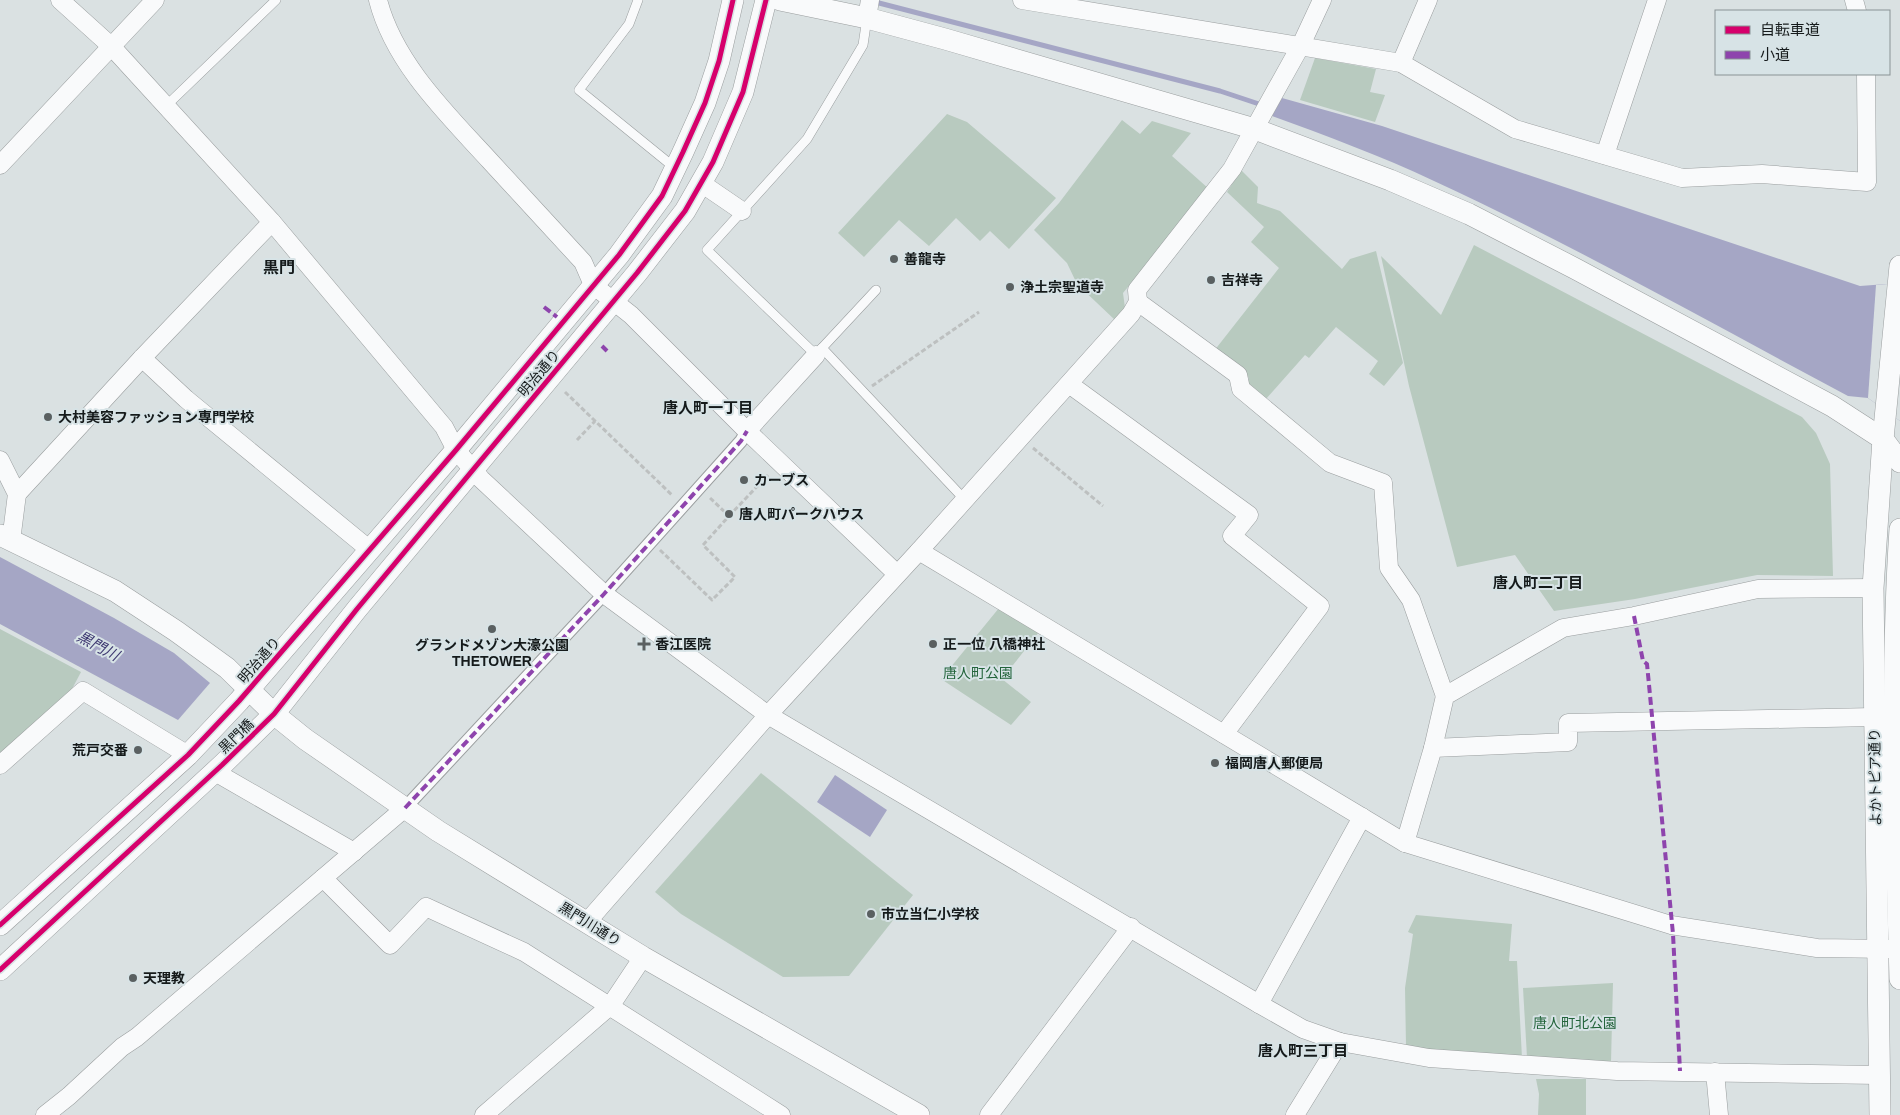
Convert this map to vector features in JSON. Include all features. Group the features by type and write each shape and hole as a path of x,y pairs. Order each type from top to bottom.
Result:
{"street":[{"path":"60,0 112,47 272,222 444,427 456,450 473,470 604,594 768,714 1259,1004 1303,1029 1340,1042 1428,1058 1617,1072 1879,1075"},
{"path":"0,165 155,0"},
{"path":"378,0 384,22 408,63 446,112 583,262 593,285 631,315 747,431 897,574"},
{"name":"明治通り","path":"244,696 456,450 619,256 662,196 705,103 716,69 733,0"},
{"name":"明治通り","path":"270,719 357,609 613,302 685,211 713,162 743,92 766,0"},
{"path":"780,0 868,9 1258,123 1469,214 1832,406 1883,439 1900,462"},
{"path":"1022,0 1401,63 1515,129 1682,178 1762,174 1867,182 1866,75"},
{"path":"587,922 768,714 919,551 1132,314 1138,302 1136,290 1232,169 1301,45 1322,0"},
{"path":"1401,63 1428,0"},
{"path":"1605,155 1657,0"},
{"path":"701,183 742,211"},
{"path":"5,538 17,494 142,358 272,222"},
{"name":"よかトピア通り","path":"1880,1115 1876,949 1873,588 1883,439 1900,266"},
{"path":"1138,302 1238,375 1241,389 1330,462 1382,483 1389,568 1411,600 1445,696 1433,748 1405,843"},
{"path":"45,1115 69,1096 122,1047 137,1037 249,942 250,938 405,808 604,594 819,352"},
{"path":"142,358 186,399 370,550"},
{"path":"1069,384 1249,515 1232,536 1320,606 1224,734"},
{"path":"0,460 17,494"},
{"name":"よかトピア通り","path":"1900,529 1896,590 1900,979"},
{"name":"黒門川通り","path":"5,538 115,591 176,631 227,668 244,696 270,719 304,739 438,831 890,1109 919,1115"},
{"path":"919,551 1405,843 1671,925 1817,948 1900,949"},
{"path":"1445,696 1563,628 1634,616 1758,589 1873,588"},
{"path":"0,765 83,691 194,749 0,925"},
{"name":"黒門橋","path":"194,749 244,696"},
{"path":"1433,748 1568,742 1568,723 1874,717"},
{"name":"黒門橋","path":"219,769 270,719"},
{"path":"0,970 219,769 354,852"},
{"path":"1259,1004 1362,817"},
{"path":"323,878 390,945 426,907 524,952 611,1005 781,1115"},
{"path":"989,1115 1131,927"},
{"path":"484,1115 611,1005 643,957"},
{"path":"1295,1115 1340,1042"},
{"path":"1715,1072 1719,1115"}],"lane":[{"path":"166,106 276,0"},
{"path":"638,0 629,24 579,90 675,168"},
{"path":"868,9 863,45 807,139 707,250 819,352 845,372 965,500"},
{"path":"819,352 876,290"}],"path":[{"path":"863,392 978,312"},
{"path":"565,392 682,505"},
{"path":"577,440 595,421"},
{"path":"1020,438 1103,506"},
{"path":"651,541 712,600 735,577 703,546 780,462"},
{"path":"699,486 729,516"}],"green space":[{"path":"1315,58 1376,69 1370,92 1385,95 1375,122 1300,100"},
{"path":"947,114 967,122 1056,198 1009,249 990,231 980,241 956,218 929,246 899,220 864,257 838,233"},
{"path":"1122,120 1140,134 1152,121 1191,133 1172,156 1209,189 1123,293 1125,308 1115,320 1077,284 1067,263 1034,230 1059,203"},
{"path":"1241,170 1258,187 1257,203 1280,211 1342,269 1350,259 1376,251 1403,363 1384,386 1369,374 1378,361 1336,327 1309,358 1305,355 1265,400 1244,386 1249,378 1214,351 1279,268 1251,242 1264,227 1227,192"},
{"path":"1474,245 1802,417 1816,433 1830,464 1833,576 1757,575 1635,599 1554,611 1515,555 1457,567 1409,386 1381,256 1441,315"},
{"name":"唐人町公園","path":"999,608 1039,632 1002,679 1031,702 1011,725 941,679"},
{"path":"0,629 81,672 72,689 0,754"},
{"path":"761,773 913,895 849,976 783,977 681,914 655,892"},
{"path":"1416,915 1512,924 1509,961 1517,961 1522,1058 1434,1051 1406,1045 1405,988 1413,934 1408,932"},
{"name":"唐人町北公園","path":"1613,983 1611,1062 1527,1057 1523,988"},
{"path":"1536,1079 1586,1079 1586,1115 1538,1115 1539,1094"}],"water":[{"path":"1282,98 1382,126 1860,286 1900,283 1900,421 1868,398 1848,396 1487,206 1394,163 1272,116"},
{"name":"黒門川","path":"0,557 114,618 174,653 210,683 178,720 0,624"},
{"path":"835,775 887,810 870,837 817,802"}],"pier":[{"path":"1900,283 1900,421 1868,398 1876,285"}],"waterway":[{"path":"879,3 1220,91 1265,106"}],"marked path":[{"path":"544,307 557,317"},
{"path":"602,346 607,351"},
{"path":"405,808 604,594 741,441 747,431"},
{"path":"1634,616 1643,661 1647,664 1673,934 1680,1071"}],"cycle path":[{"path":"0,925 188,755 239,701 456,450 619,255 662,196 705,103 719,61 733,0"},
{"path":"0,970 222,765 274,714 357,609 637,273 685,211 713,162 743,92 766,0"}],"place":[{"name":"善龍寺","path":"894,259"},
{"name":"吉祥寺","path":"1211,280"},
{"name":"浄土宗聖道寺","path":"1010,287"},
{"name":"大村美容ファッション専門学校","path":"48,417"},
{"name":"カーブス","path":"744,480"},
{"name":"唐人町パークハウス","path":"729,514"},
{"name":"グランドメゾン大濠公園 THETOWER","path":"492,629"},
{"name":"香江医院","path":"644,644"},
{"name":"正一位 八橋神社","path":"933,644"},
{"name":"荒戸交番","path":"138,750"},
{"name":"福岡唐人郵便局","path":"1215,763"},
{"name":"市立当仁小学校","path":"871,914"},
{"name":"天理教","path":"133,978"}],"district":[{"name":"黒門","path":"279,267"},
{"name":"唐人町一丁目","path":"708,408"},
{"name":"唐人町二丁目","path":"1538,583"},
{"name":"唐人町三丁目","path":"1303,1051"}]}
